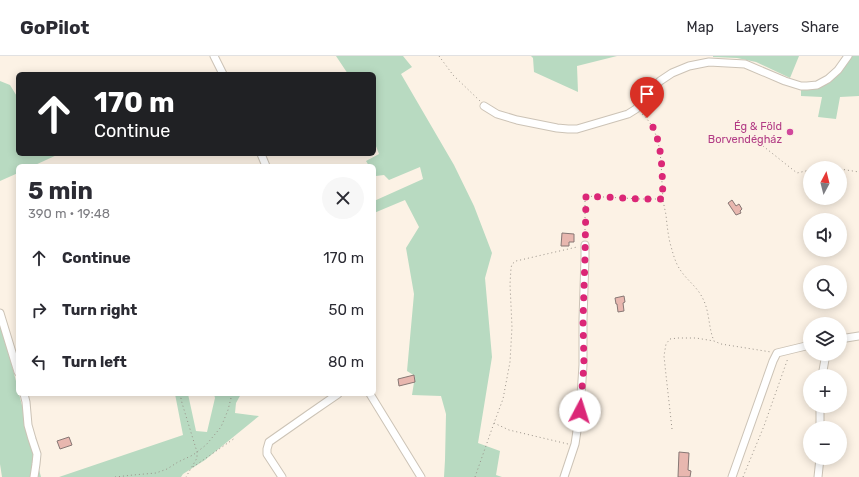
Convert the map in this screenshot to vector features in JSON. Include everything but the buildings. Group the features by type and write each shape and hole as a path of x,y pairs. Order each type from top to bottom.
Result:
{"street":[{"path":"214,56 221,72"},
{"path":"484,106 497,114 517,120 557,128 577,129 628,114 636,109 650,90 660,81 672,73 690,66 709,62 745,64 785,81 801,86 807,86 817,85 828,79 838,70 848,56"},
{"path":"564,477 574,446 580,411 584,365 583,320 585,245"},
{"path":"0,313 16,365"},
{"path":"847,338 859,336"},
{"path":"732,477 777,353 803,347"},
{"path":"24,396 30,432 37,454 34,477"},
{"path":"282,477 268,454 267,449 269,442 335,396"},
{"path":"371,396 421,477"},
{"path":"818,477 819,465"}],"path":[{"path":"439,56 453,75 484,106"},
{"path":"636,109 647,118 658,141 661,161 663,199 674,260 680,271 702,296 706,305 714,341"},
{"path":"763,146 797,173 803,172"},
{"path":"847,170 859,172"},
{"path":"475,477 503,398 510,362 512,327 510,284 512,264 516,261 585,245 586,196 663,199"},
{"path":"672,429 664,356 666,344 670,340 678,338 696,338 714,341 721,344 777,353"},
{"path":"743,477 764,426 790,351"},
{"path":"180,396 197,452 197,458 186,477"},
{"path":"115,477 156,473 167,469 193,455 206,445 221,427 232,396"},
{"path":"494,422 509,430 574,446"},
{"path":"192,467 235,438"}],"green space":[{"path":"336,56 403,56 412,67 401,74 454,165 474,206 492,253 485,278 492,357 478,443 500,451 496,475 502,477 444,477 446,414 441,396 412,395 415,376 407,371 414,294 406,248 419,227 405,200 376,212 376,200 423,179 420,167 389,180 384,175 376,176 376,164 368,164 366,161 379,154 376,146 376,72 347,72"},
{"path":"531,56 617,56 577,66 578,92 534,72 533,58"},
{"path":"713,56 799,56 790,78 756,62 737,58"},
{"path":"848,56 859,56 859,96 840,97 836,119 818,117 822,97 801,96 801,86 817,85"},
{"path":"0,81 10,85 16,95 16,156 55,156 37,164 16,164 16,174 0,181"},
{"path":"0,318 16,381 16,396 20,396 41,477 2,477 0,464"},
{"path":"175,396 188,396 196,431 207,432 214,396 240,396 236,403 235,413 259,416 205,460 183,474 181,477 59,477 183,435"}],"place":[{"name":"Ég & Föld Borvendégház","path":"790,132"}],"route":[{"path":"580,411 584,365 583,320 586,196 663,199 661,161 658,141 647,118"}]}
